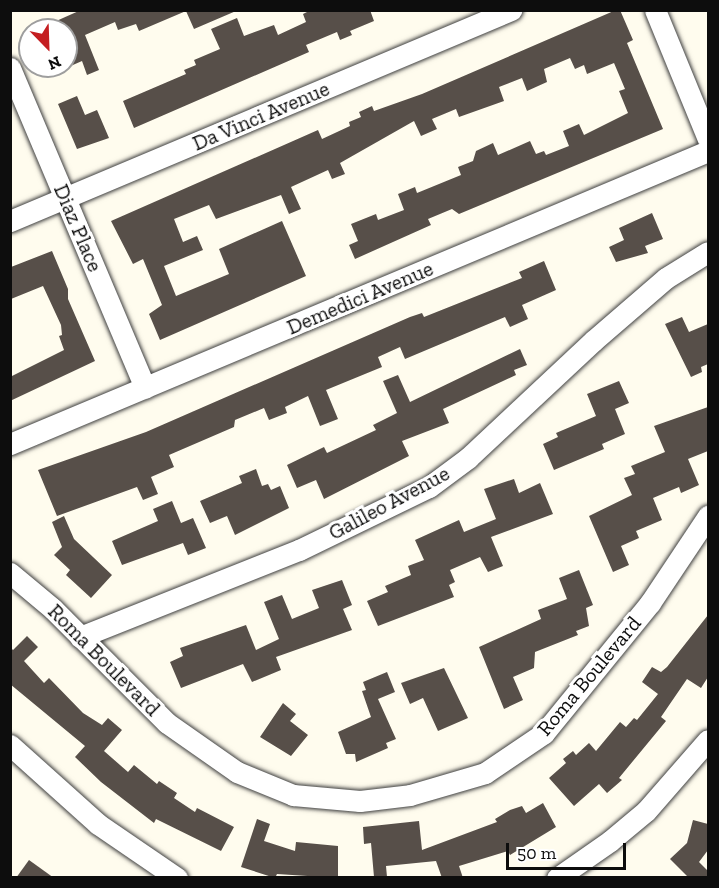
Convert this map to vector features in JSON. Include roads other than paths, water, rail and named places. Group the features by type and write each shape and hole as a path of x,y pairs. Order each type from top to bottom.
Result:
{"street":[{"name":"Da Vinci Avenue","path":"10,221 511,10"},
{"path":"655,10 708,139"},
{"name":"Diaz Place","path":"10,68 145,388"},
{"name":"Demedici Avenue","path":"10,444 708,151"},
{"name":"Galileo Avenue","path":"80,637 299,550 429,487 468,458 593,341 666,278 708,252"},
{"name":"Roma Boulevard","path":"10,573 80,637 167,723 237,772 265,786 326,801 410,795 485,773 544,733 650,603 708,516"},
{"path":"557,878 610,841 646,811 708,740"},
{"path":"10,745 98,824 177,878"}]}
